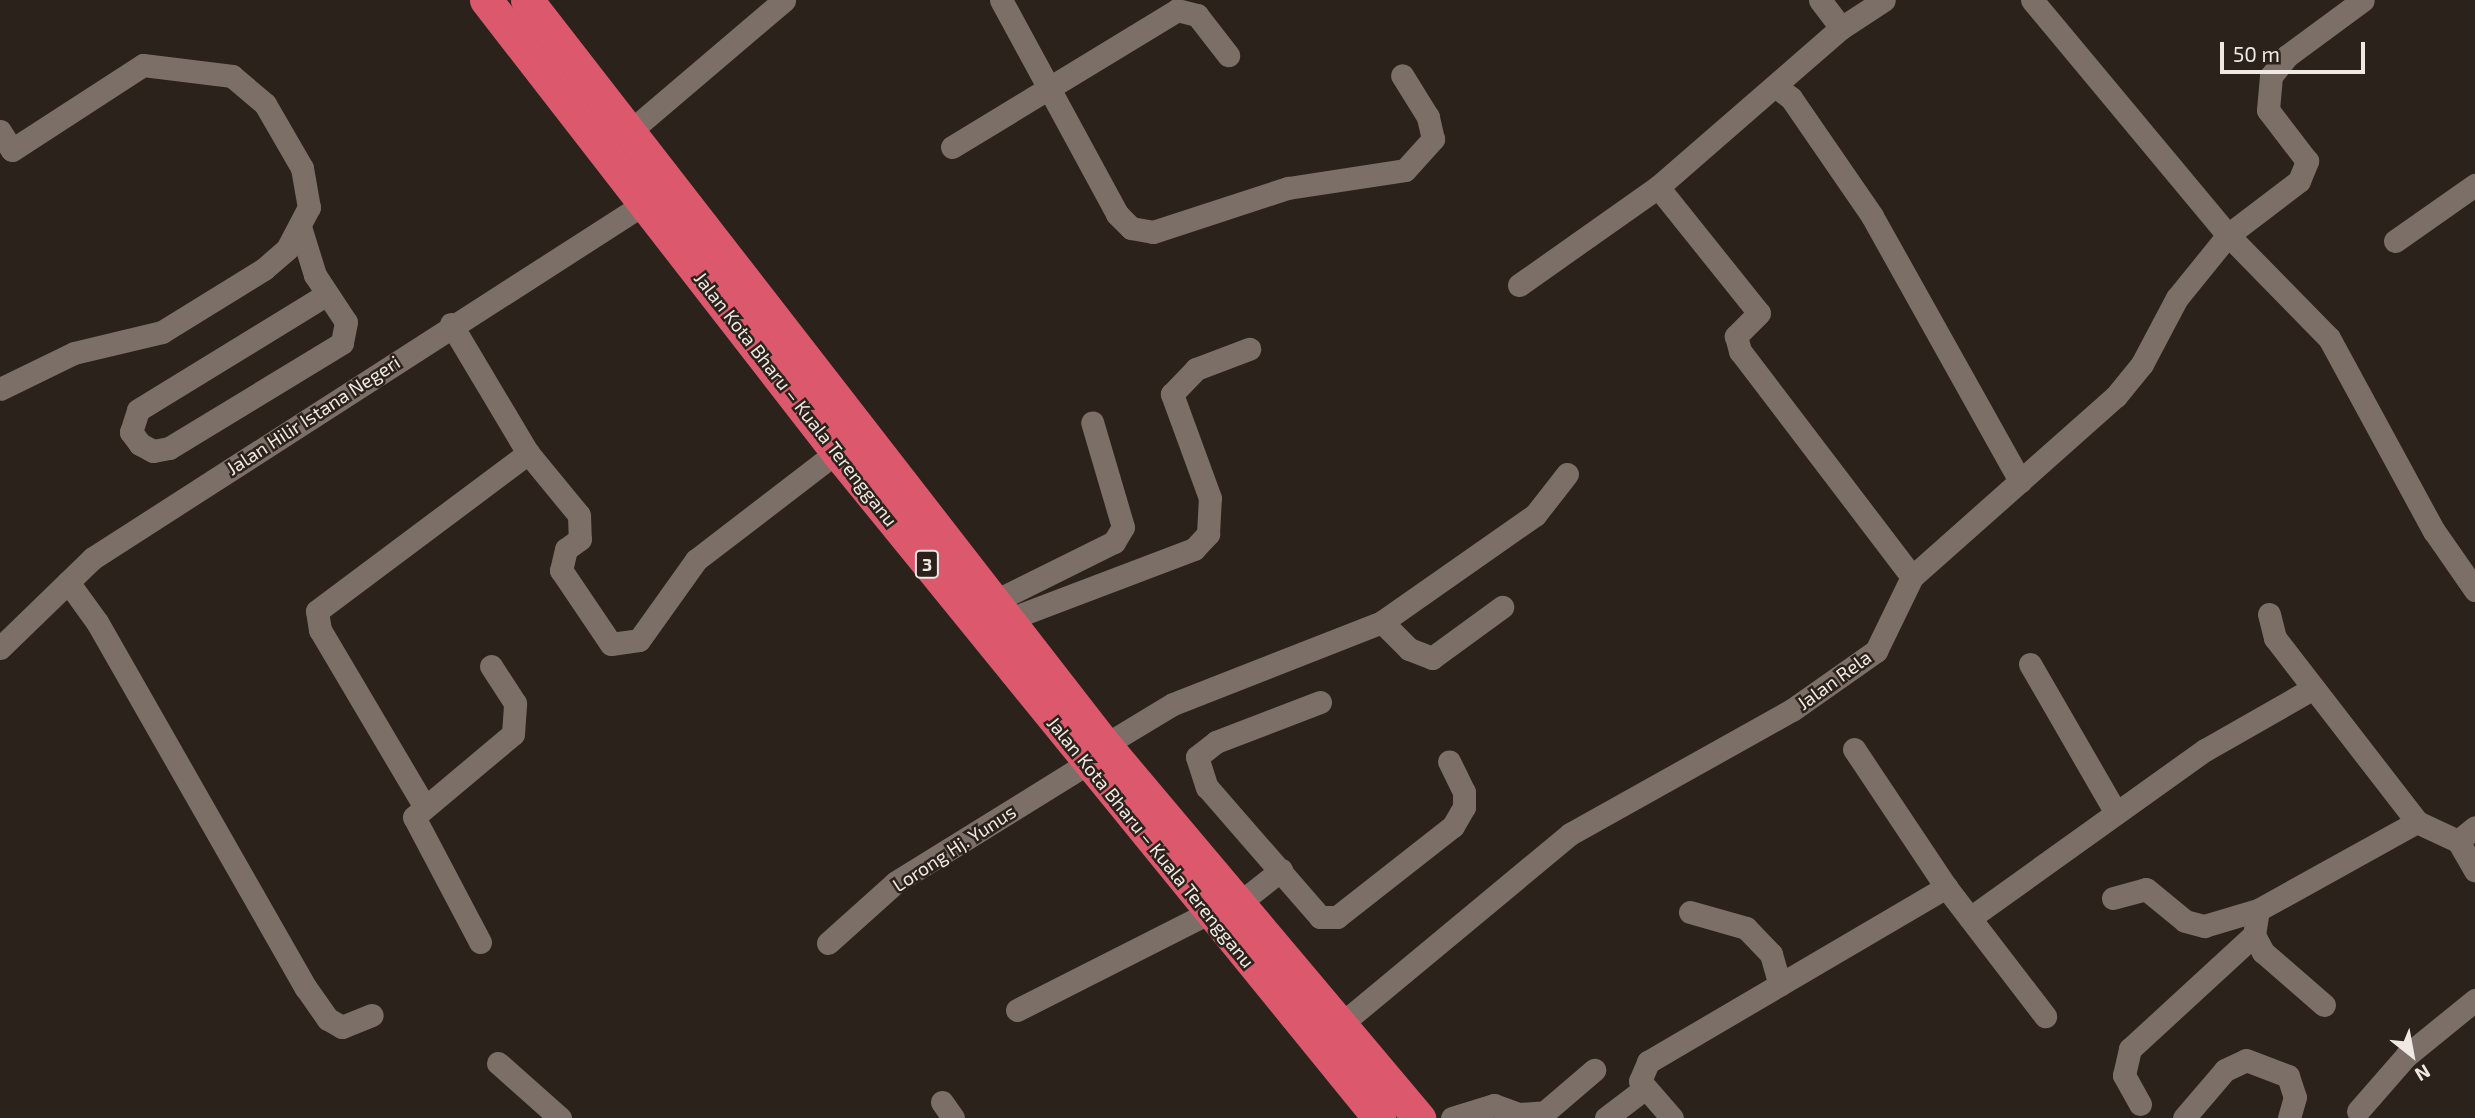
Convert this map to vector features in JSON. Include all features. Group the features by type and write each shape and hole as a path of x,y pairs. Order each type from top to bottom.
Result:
{"highway":[{"name":"Jalan Kota Bharu – Kuala Terengganu","path":"486,0 642,205 837,452 1097,754 1223,908 1379,1118"},
{"name":"Jalan Kota Bharu – Kuala Terengganu","path":"527,0 1000,611 1097,754"},
{"name":"Jalan Kota Bharu – Kuala Terengganu","path":"1223,908 1340,1025 1419,1118"}],"street":[{"path":"628,133 784,0"},
{"path":"1001,0 1051,85 1117,214 1131,228 1153,232 1288,188 1405,170 1433,139 1428,117 1402,75"},
{"path":"1820,0 1841,28"},
{"path":"1519,285 1658,187 1841,28 1884,0"},
{"name":"Jalan Rela","path":"1340,1025 1570,834 1792,710 1857,666 1886,637 1912,577 2116,396 2142,364 2177,298 2228,235 2299,181 2306,161 2268,110 2271,76 2287,56 2363,0"},
{"path":"2039,2 2228,235 2329,338 2434,531 2475,590"},
{"path":"951,147 1051,85 1185,8 1228,55"},
{"path":"0,131 12,150 144,65 232,76 265,104 302,168 309,207 301,230 264,269 162,332 74,353 0,389"},
{"path":"1774,86 1791,98 1872,216 2020,481"},
{"path":"2395,242 2475,185"},
{"path":"1658,187 1759,313 1736,336 1740,351 1912,577"},
{"name":"Jalan Hilir Istana Negeri","path":"0,648 93,558 451,324 642,205"},
{"path":"301,230 326,295 346,322 342,343 169,449 153,451 140,444 131,432 138,410 326,295"},
{"path":"451,324 528,453 568,497 583,526 560,559 561,570 600,634 626,646 639,640 696,559 837,452"},
{"path":"1000,611 1194,549 1208,534 1210,498 1172,394 1196,369 1249,349"},
{"path":"1000,611 1114,542 1123,527 1092,422"},
{"path":"423,804 320,630 317,611 528,453"},
{"name":"Lorong Hj. Yunus","path":"828,943 896,882 1174,704 1382,622 1535,515 1567,474"},
{"path":"68,582 97,622 313,998 342,1027 372,1015"},
{"path":"1382,622 1409,649 1432,657 1502,607"},
{"path":"2269,614 2275,638 2417,822 2466,834 2475,870"},
{"path":"2030,664 2115,811"},
{"path":"480,942 420,833 414,817 423,804 513,734 515,703 491,666"},
{"path":"1970,918 2115,811 2312,689"},
{"path":"1320,702 1216,742 1197,757 1207,787 1320,917 1337,917 1453,826 1464,807 1464,792 1449,761"},
{"path":"1854,749 1946,887 2045,1016"},
{"path":"2113,898 2146,889 2185,920 2204,926 2258,910 2417,822"},
{"path":"1017,1010 1223,908 1281,870"},
{"path":"1672,1118 1644,1089 1639,1075 1648,1062 1946,887"},
{"path":"2140,1104 2124,1075 2130,1049 2254,935 2258,910"},
{"path":"1690,912 1753,934 1771,954 1780,985"},
{"path":"2254,935 2273,966 2324,1006"},
{"path":"2358,1111 2406,1056 2475,1000"},
{"path":"2184,1118 2225,1070 2246,1060 2288,1076 2295,1097 2289,1118"},
{"path":"498,1063 560,1118"},
{"path":"1452,1118 1493,1105 1519,1114 1545,1112 1594,1070"},
{"path":"1606,1118 1644,1089"}]}
